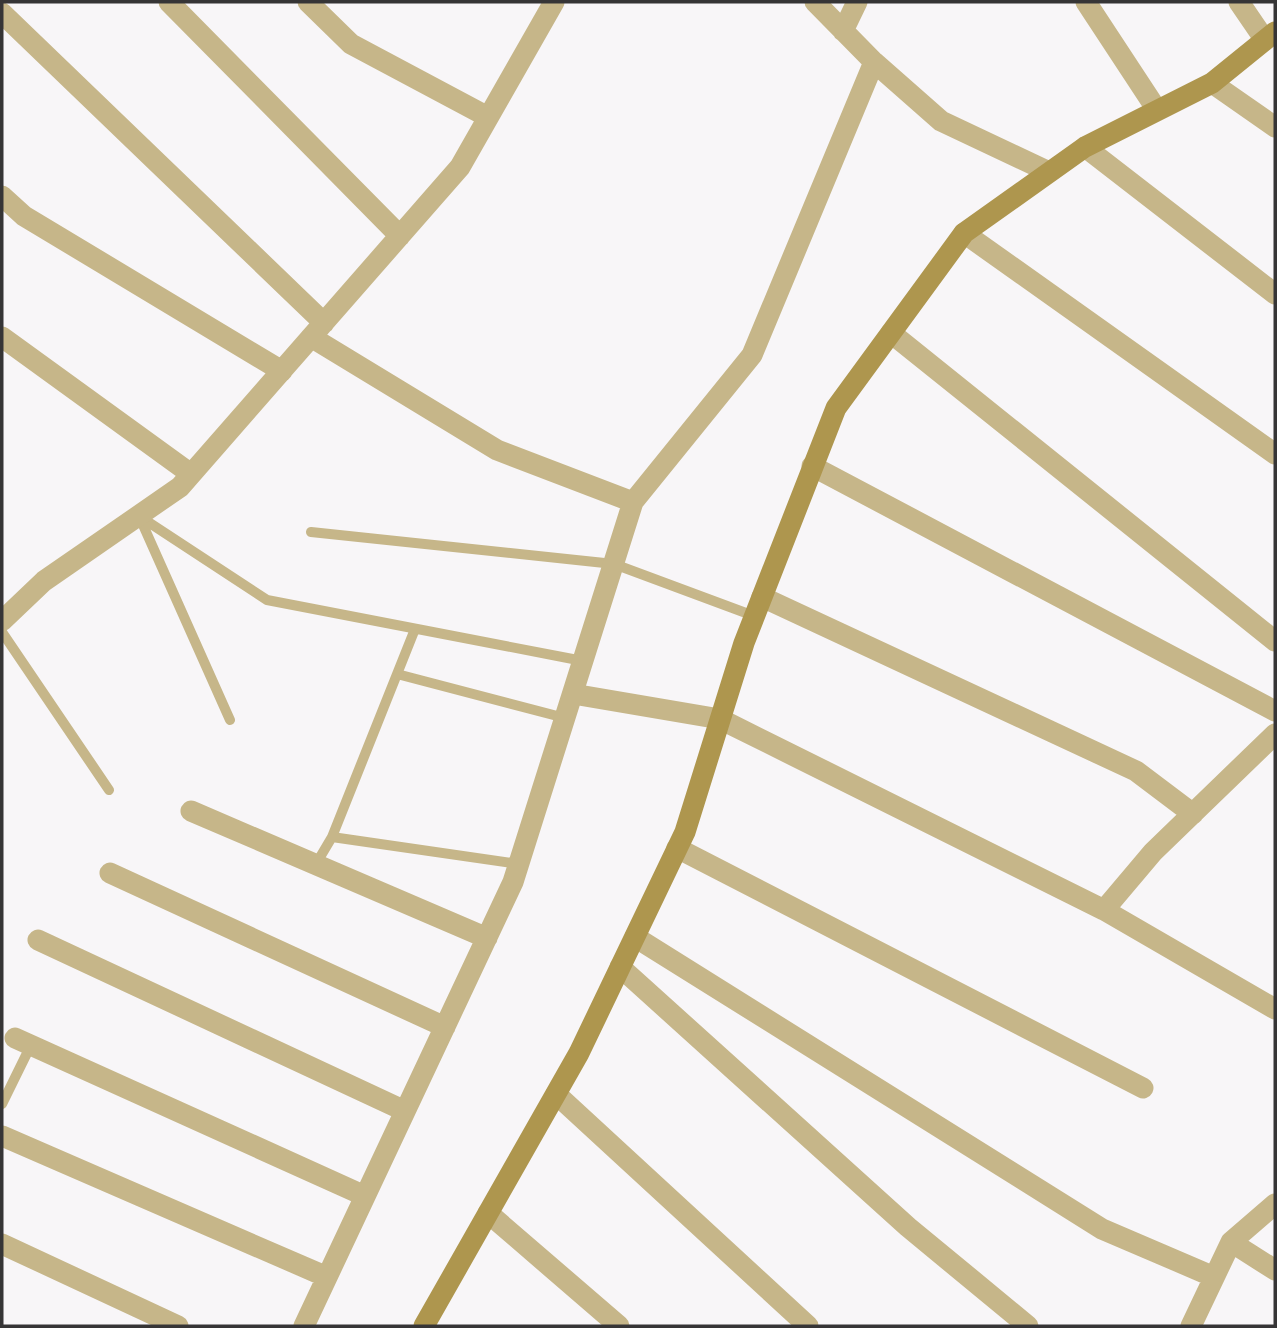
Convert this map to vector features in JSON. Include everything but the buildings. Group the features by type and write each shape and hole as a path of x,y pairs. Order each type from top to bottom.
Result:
{"street":[{"path":"169,2 400,236"},
{"path":"309,2 351,44 488,117"},
{"path":"2,621 44,581 180,487 460,167 552,2"},
{"path":"814,2 874,62 941,121 1047,171"},
{"path":"843,30 857,2"},
{"path":"1086,2 1157,110"},
{"path":"424,1326 556,1094 621,967 677,848 758,606 836,408 964,233 1047,171 1085,147 1212,83 1270,36 1239,2"},
{"path":"2,13 318,330 497,450 633,502"},
{"path":"304,1326 487,938 519,864 633,502 752,355 874,62"},
{"path":"1212,83 1275,127"},
{"path":"1085,147 1275,294"},
{"path":"2,196 24,216 282,371"},
{"path":"964,233 1275,454"},
{"path":"891,333 1275,641"},
{"path":"2,337 191,474"},
{"path":"813,466 1275,711"},
{"path":"758,606 1136,771 1193,814"},
{"path":"573,694 720,719 1104,910 1275,1009"},
{"path":"1104,910 1153,852 1275,734"},
{"path":"191,811 487,938"},
{"path":"677,848 1143,1088"},
{"path":"110,873 445,1027"},
{"path":"635,937 1102,1229 1214,1277"},
{"path":"38,940 405,1111"},
{"path":"621,967 908,1227 1028,1326"},
{"path":"23,1042 365,1196"},
{"path":"556,1094 808,1326"},
{"path":"2,1136 327,1277"},
{"path":"1191,1326 1231,1242 1275,1204"},
{"path":"488,1213 619,1326"},
{"path":"1231,1242 1275,1270"},
{"path":"2,1244 171,1325"}],"lane":[{"path":"139,516 267,600 583,662"},
{"path":"139,516 230,720"},
{"path":"311,532 614,564 758,606"},
{"path":"316,864 332,837 415,629"},
{"path":"2,632 109,790"},
{"path":"397,674 565,718"},
{"path":"332,837 519,864"},
{"path":"2,1104 23,1042"}]}
